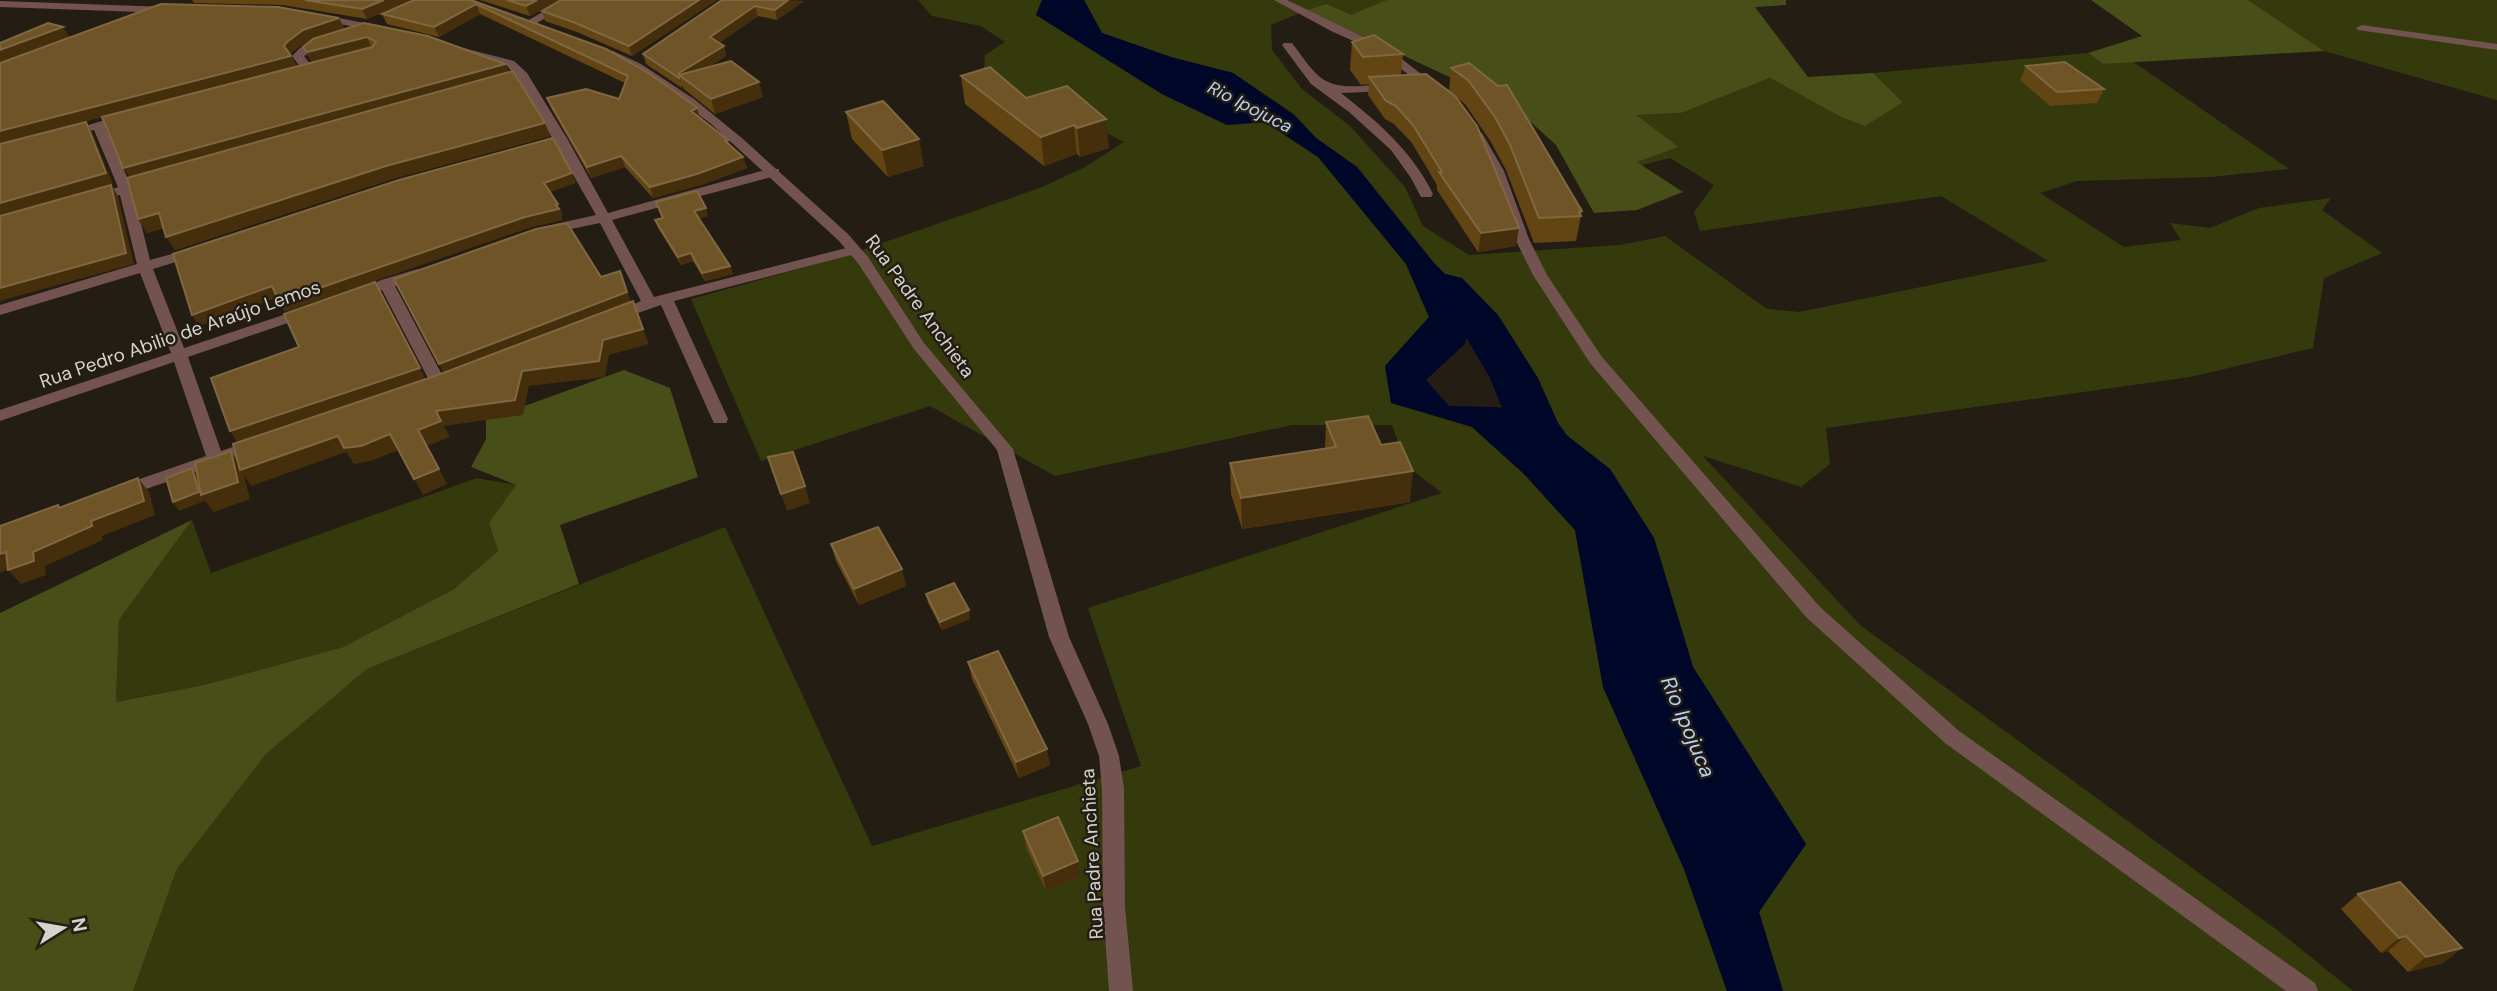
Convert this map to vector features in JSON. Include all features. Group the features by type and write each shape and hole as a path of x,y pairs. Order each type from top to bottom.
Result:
{"street":[{"path":"554,31 525,20 572,0"},
{"path":"1279,0 1385,51 1449,101"},
{"path":"0,4 181,10"},
{"path":"132,20 155,10"},
{"path":"307,15 395,33"},
{"path":"308,69 298,57 304,50 381,20"},
{"path":"2362,28 2497,47"},
{"path":"435,42 510,62 516,78 658,301 720,419"},
{"name":"Rua Padre Anchieta","path":"589,45 640,61 774,172 855,250 920,347 975,409 1005,449 1059,637 1098,724 1109,756 1114,789 1114,907 1121,991"},
{"path":"1288,46 1314,80 1367,118 1418,174 1426,194"},
{"path":"1325,87 1343,89 1429,84"},
{"path":"49,137 137,114"},
{"path":"1465,116 1497,171 1522,239 1540,275 1595,360 1813,612 1952,737 2306,991"},
{"path":"98,125 125,190 145,268 180,357 215,459"},
{"path":"535,233 648,208 774,172"},
{"path":"75,203 165,178"},
{"path":"0,310 209,247"},
{"path":"598,323 658,301 855,250"},
{"name":"Rua Pedro Abilio de Araújo Lemos","path":"0,416 180,357 436,267"},
{"path":"386,284 438,384"},
{"path":"101,499 267,441"}],"green space":[{"path":"918,0 1042,0 1036,15 1162,94 1227,125 1265,122 1318,157 1403,257 1429,317 1385,366 1391,402 1472,427 1524,474 1575,530 1603,687 1684,869 1727,991 133,991 177,869 266,754 367,669 725,527 872,846 1141,766 1088,608 1442,493 1407,466 1392,425 1292,425 1055,476 930,406 761,461 691,299 839,258 1040,188 1083,168 1124,142 1064,110 1027,119 984,74 985,55 1005,42 981,26 932,16"},
{"path":"1084,0 1425,0 1351,15 1307,10 1271,25 1272,50 1302,89 1350,126 1405,187 1423,226 1469,255 1620,245 1665,236 1767,309 1799,312 2048,261 1941,196 1700,231 1694,212 1714,185 1670,158 1642,165 1636,162 1679,147 1635,115 1681,113 1770,78 1841,117 1903,102 1873,73 2088,53 2103,64 2132,61 2289,169 2211,177 2077,181 2040,193 2124,247 2181,240 2170,223 2210,228 2259,208 2331,198 2322,210 2382,253 2324,278 2313,348 2190,377 1826,428 1830,464 1801,487 1703,456 1860,625 2281,933 2353,991 1783,991 1759,912 1806,844 1693,667 1654,538 1610,469 1542,416 1493,323 1434,263 1357,167 1316,138 1294,114 1233,73 1171,57 1102,33"},
{"path":"1387,0 1786,0 1786,5 1755,7 1808,77 1873,73 1903,102 1865,126 1841,117 1770,78 1681,113 1636,115 1679,147 1637,162 1683,192 1637,210 1594,213 1556,145 1515,108 1307,10 1327,4 1351,15"},
{"path":"2091,0 2248,0 2324,51 2103,64 2088,53 2142,36"},
{"path":"2248,0 2497,0 2497,100 2324,51"},
{"path":"624,370 670,388 698,477 560,525 579,584 367,669 266,754 177,869 133,991 0,991 0,613 192,520 119,620 116,702 208,684 343,647 454,589 498,551 489,523 516,485 471,467 486,439 486,420"},
{"path":"477,478 516,485 490,523 498,551 454,589 343,647 208,684 116,702 119,620 192,520 211,573"}],"water":[{"path":"1042,0 1084,0 1102,33 1171,57 1233,73 1294,115 1316,138 1357,167 1434,263 1478,307 1464,345 1426,380 1449,406 1497,407 1542,416 1610,469 1654,538 1693,667 1806,844 1759,912 1783,991 1727,991 1684,869 1603,687 1575,530 1524,474 1472,427 1391,403 1385,366 1429,317 1406,264 1318,157 1265,122 1227,125 1162,94 1036,15"}],"building":[{"path":"305,0 384,0 362,9"},
{"path":"414,0 471,0 606,49 650,74 695,106 697,108 691,111 728,140 725,141 743,157 650,187 621,156 587,167 547,98 586,89 619,99 628,76 476,4 434,27 382,14"},
{"path":"507,0 537,0 526,6"},
{"path":"561,0 699,0 629,46 542,11"},
{"path":"722,0 788,0 775,10 755,6 710,37 724,46 679,73 679,78 643,54"},
{"path":"161,4 278,7 339,18 303,30 287,42 284,46 291,56 0,131 0,63"},
{"path":"48,23 63,27 0,50 0,43"},
{"path":"364,23 428,36 505,64 123,168 102,117 372,47 376,42 367,37 307,52 303,47 313,39"},
{"path":"1374,35 1403,54 1363,57 1352,42"},
{"path":"731,61 759,82 711,99 679,75"},
{"path":"2065,62 2104,89 2057,92 2026,66"},
{"path":"1469,63 1498,86 1507,85 1582,211 1579,212 1581,216 1539,218 1510,145 1495,117 1468,80 1451,68"},
{"path":"990,67 1026,98 1067,86 1106,119 1077,128 1074,125 1041,137 961,76"},
{"path":"513,71 545,123 386,166 166,237 159,213 138,219 127,178"},
{"path":"1426,74 1455,96 1477,126 1519,228 1481,233 1439,172 1442,172 1413,125 1396,106 1386,101 1369,77"},
{"path":"883,101 919,139 882,150 846,112"},
{"path":"86,122 106,173 0,203 0,144"},
{"path":"553,138 572,173 544,183 559,209 525,217 279,302 272,286 192,315 173,254 399,180"},
{"path":"111,185 126,253 0,288 0,216"},
{"path":"697,191 706,208 694,211 730,266 702,273 691,253 678,257 655,220 663,218 656,202"},
{"path":"567,223 601,277 620,271 627,292 439,364 394,279 536,229"},
{"path":"375,282 420,368 230,431 211,378 299,347 284,314"},
{"path":"633,301 643,329 603,340 599,361 522,371 515,400 436,411 441,421 418,430 439,469 414,479 390,434 361,446 344,448 338,436 240,470 233,444 438,375"},
{"path":"1368,416 1381,445 1400,442 1413,471 1241,498 1230,463 1336,447 1326,422"},
{"path":"231,451 238,482 201,495 195,463"},
{"path":"793,452 805,486 781,494 768,457"},
{"path":"192,468 199,492 173,502 166,478"},
{"path":"138,478 144,501 91,521 92,526 33,552 34,561 8,570 6,552 0,554 0,526 58,505 59,508"},
{"path":"878,527 902,569 854,589 831,544"},
{"path":"954,583 969,610 940,622 926,594"},
{"path":"998,651 1047,749 1016,762 968,662"},
{"path":"1058,817 1078,861 1043,876 1023,831"},
{"path":"2400,882 2462,948 2426,957 2406,936 2399,938 2358,894"}],"waterway":[{"name":"Rio Ipojuca","path":"1446,287 1482,325 1514,378 1535,428 1568,472"}]}
